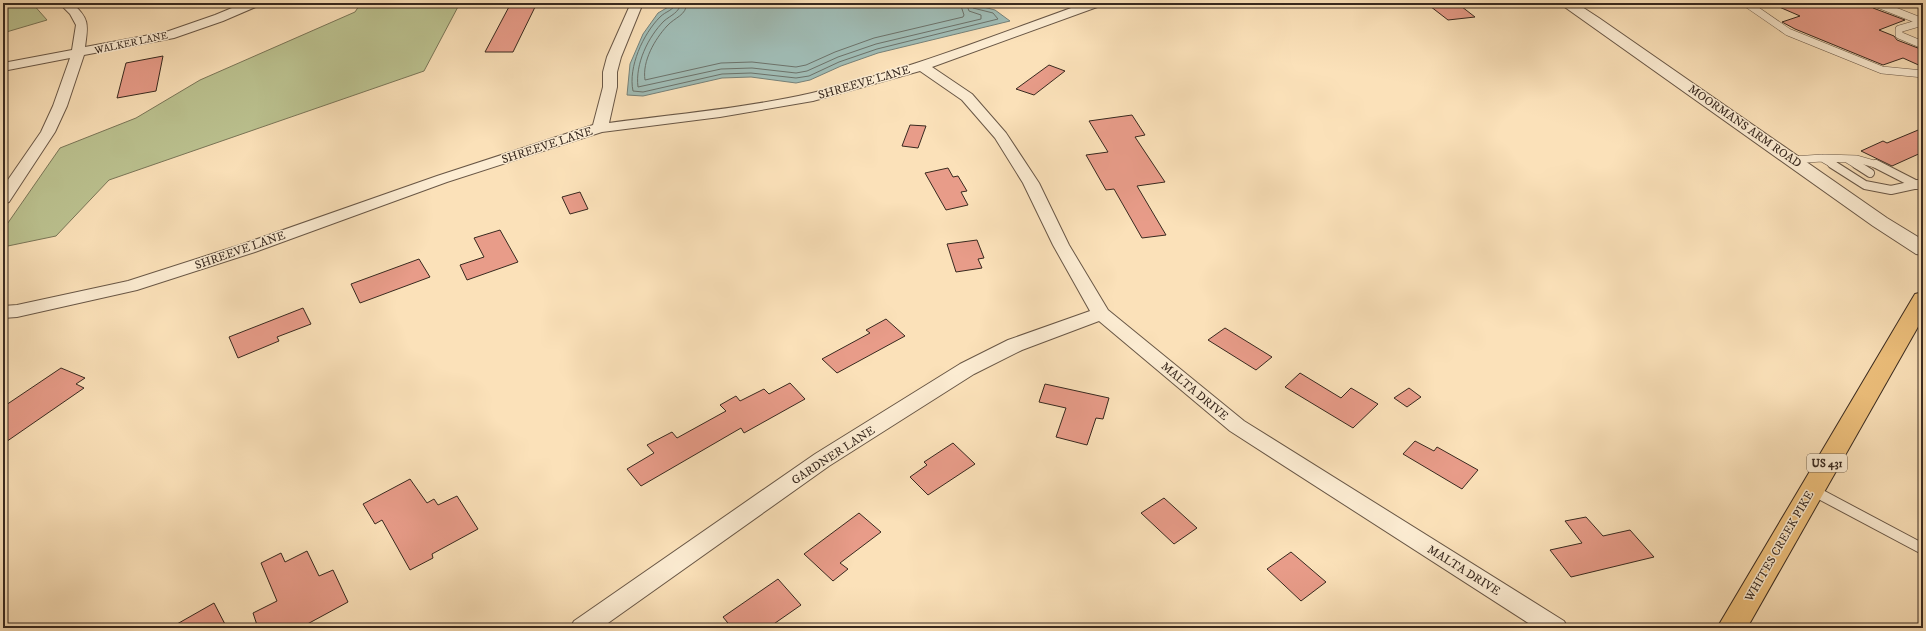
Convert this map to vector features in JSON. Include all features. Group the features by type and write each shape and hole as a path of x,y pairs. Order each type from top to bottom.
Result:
{"main road":[{"name":"WHITES CREEK PIKE","path":"1732,628 1923,299"}],"street":[{"path":"3,200 48,132 60,106 78,53 82,25 75,12 65,3"},
{"name":"WALKER LANE","path":"3,67 169,35 219,18 254,3"},
{"path":"600,128 610,87 610,72 614,57 637,3"},
{"name":"SHREEVE LANE","path":"3,312 17,311 131,286 249,248 442,179 600,128 813,97 922,66 1096,3"},
{"name":"MOORMANS ARM ROAD","path":"1566,3 1594,21 1880,222 1923,249"},
{"name":"MALTA DRIVE","path":"922,66 967,97 1001,136 1031,183 1061,245 1101,314 1237,426 1556,628"},
{"name":"GARDNER LANE","path":"582,628 822,460 967,369 1015,346 1101,314"}],"lane":[{"path":"1746,3 1788,32 1882,70 1923,74"},
{"path":"1875,3 1923,22"},
{"path":"1923,22 1899,29 1899,35 1923,45"},
{"path":"1792,160 1822,158 1872,162 1920,184"},
{"path":"1822,158 1865,185 1891,190 1920,184"},
{"path":"1846,159 1870,173"},
{"path":"1885,182 1898,189"},
{"path":"1812,490 1923,549"}],"green space":[{"path":"3,3 32,3 47,20 3,33"},
{"path":"361,3 460,3 424,71 109,180 56,236 3,247 3,230 60,148 136,118 200,80 355,12"}],"water":[{"path":"675,3 968,3 995,10 1010,21 878,53 841,66 810,80 796,83 751,77 722,78 643,96 627,95 630,64 643,34 658,13"}],"building":[{"path":"511,3 537,3 513,52 485,52"},
{"path":"1426,3 1457,3 1475,17 1448,20"},
{"path":"1770,3 1870,3 1873,8 1905,20 1879,30 1894,36 1897,40 1923,50 1923,67 1903,58 1883,65 1795,29 1782,22 1800,16"},
{"path":"163,56 156,91 117,98 126,63"},
{"path":"1049,65 1065,71 1034,95 1016,89"},
{"path":"1132,115 1145,135 1135,137 1165,182 1137,186 1166,235 1142,238 1114,189 1106,190 1086,155 1108,152 1089,121"},
{"path":"910,125 926,126 918,148 902,146"},
{"path":"1923,128 1923,152 1892,166 1861,151 1883,141 1887,143"},
{"path":"948,168 953,177 958,176 967,191 961,192 968,205 946,210 925,173"},
{"path":"580,192 588,209 570,214 562,197"},
{"path":"500,230 518,262 467,280 460,265 484,257 474,238"},
{"path":"977,240 984,258 978,259 982,268 956,272 947,244"},
{"path":"419,259 430,277 360,303 351,284"},
{"path":"303,308 311,324 277,337 279,341 238,358 229,337"},
{"path":"886,319 905,336 837,373 822,359 870,333 866,330"},
{"path":"1225,328 1272,357 1256,370 1208,340"},
{"path":"61,368 85,378 76,384 84,388 3,444 3,407"},
{"path":"1300,373 1341,398 1351,388 1378,404 1353,428 1285,387"},
{"path":"790,383 805,399 744,433 741,428 641,486 627,469 654,453 647,445 672,432 677,438 726,411 720,405 736,396 740,401 764,389 769,394"},
{"path":"1045,384 1109,398 1103,419 1096,418 1087,445 1056,437 1066,408 1039,402"},
{"path":"1409,388 1421,397 1407,407 1394,398"},
{"path":"1415,441 1434,451 1437,447 1478,470 1462,489 1403,454"},
{"path":"953,443 975,464 928,495 910,477 927,465 924,462"},
{"path":"410,479 427,503 434,499 438,505 457,496 478,529 432,554 433,558 410,570 382,520 375,524 363,504"},
{"path":"1164,498 1197,528 1174,544 1141,513"},
{"path":"859,513 881,532 840,563 848,569 833,581 804,554"},
{"path":"1586,517 1603,536 1630,530 1654,557 1571,577 1550,550 1582,543 1565,521"},
{"path":"307,551 319,576 333,570 348,602 300,628 258,628 253,613 277,601 261,563 281,553 285,562"},
{"path":"1291,552 1326,582 1301,601 1267,569"},
{"path":"778,579 801,605 768,628 732,628 723,617"},
{"path":"214,603 227,628 170,628"}]}
